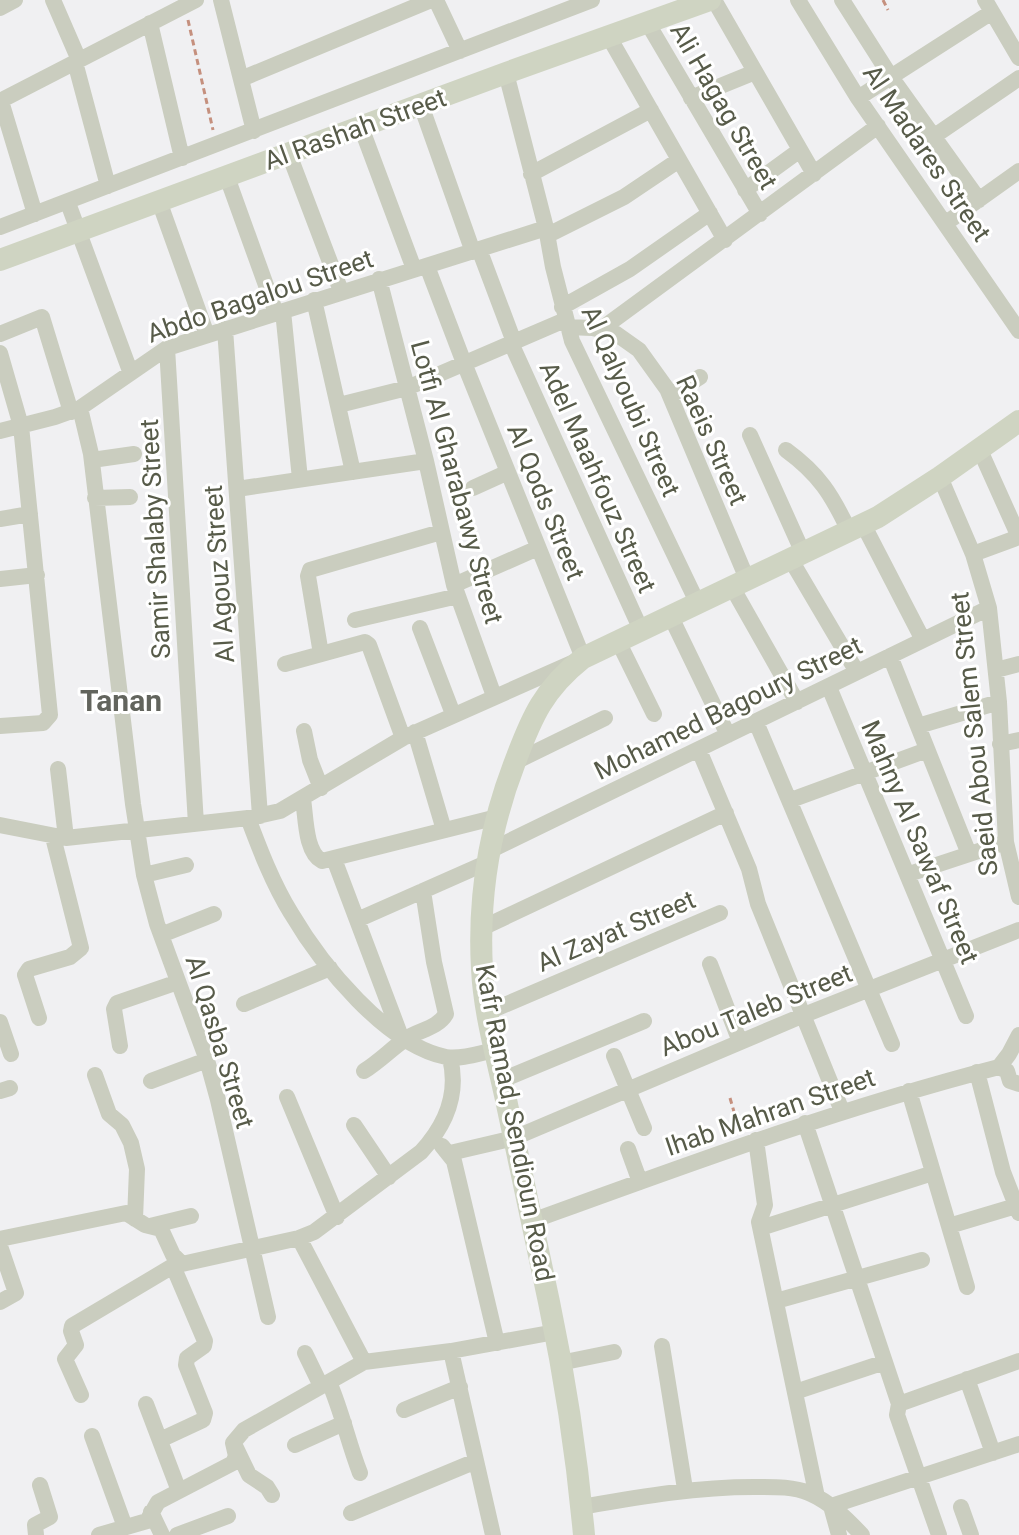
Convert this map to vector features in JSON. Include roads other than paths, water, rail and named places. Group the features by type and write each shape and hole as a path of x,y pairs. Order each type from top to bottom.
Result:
{"street":[{"path":"53,0 77,61 108,186"},
{"path":"221,0 254,131"},
{"path":"241,79 434,0 460,51"},
{"name":"Al Rashah Street","path":"0,227 592,0"},
{"path":"712,0 814,174"},
{"name":"Al Rashah Street","path":"0,260 609,37 647,22 673,6 712,0"},
{"name":"Al Madares Street","path":"798,0 858,98 1019,331"},
{"path":"842,0 891,77 979,200"},
{"path":"35,214 0,101 190,2"},
{"path":"858,98 988,6 1019,58"},
{"name":"Ali Hagag Street","path":"647,22 760,214"},
{"path":"150,23 182,158"},
{"path":"609,37 725,240"},
{"path":"691,98 755,72"},
{"name":"Al Qalyoubi Street","path":"506,73 547,231 565,318 596,393 697,602"},
{"path":"933,137 1019,78"},
{"name":"Adel Maahfouz Street","path":"421,105 513,342 641,630"},
{"path":"531,174 651,110"},
{"path":"600,330 878,126"},
{"name":"Al Qods Street","path":"361,127 464,363 583,658"},
{"path":"745,190 800,150"},
{"path":"289,154 341,291"},
{"name":"Abdo Bagalou Street","path":"0,431 76,410 167,348 379,279 547,231 624,197 679,160"},
{"path":"946,223 1019,171"},
{"path":"227,177 280,312 300,479"},
{"path":"159,201 207,335"},
{"path":"68,203 130,371"},
{"path":"339,405 407,388 565,318 710,213"},
{"name":"Lotfi Al Gharabawy Street","path":"379,279 456,590 494,696"},
{"path":"314,300 353,472"},
{"name":"Al Qasba Street","path":"0,334 42,317 92,460 144,875 161,935 207,1060 268,1317"},
{"name":"Raeis Street","path":"565,318 615,333 639,350 670,396 740,583 797,702"},
{"name":"Al Agouz Street","path":"225,329 237,489 254,817 278,891 330,968 376,1016 403,1037 432,1053 450,1058"},
{"name":"Samir Shalaby Street","path":"167,348 196,824"},
{"path":"0,353 21,426 50,715 43,723 0,726"},
{"path":"670,396 700,377"},
{"name":"Kafr Ramad, Sendioun Road","path":"584,1535 555,1332 495,1050 482,971 488,857 515,762 544,698 559,677 583,658 856,527 940,477 1019,421"},
{"path":"750,435 797,556 857,672"},
{"path":"973,554 1019,537 979,448"},
{"path":"786,450 807,465 825,484 856,527 923,640"},
{"path":"92,460 134,454"},
{"path":"237,489 426,461"},
{"path":"473,488 508,472"},
{"name":"Saeid Abou Salem Street","path":"940,477 973,554 989,608 1000,744 1019,897"},
{"path":"95,498 130,497"},
{"path":"0,519 30,514"},
{"path":"321,654 308,576 310,570 441,532"},
{"path":"355,620 456,590 538,548"},
{"path":"0,579 37,575"},
{"name":"Mohamed Bagoury Street","path":"357,920 423,891 728,735 989,608"},
{"path":"670,615 728,735"},
{"path":"420,628 453,714"},
{"path":"618,641 654,714"},
{"path":"285,664 365,642 369,645 409,735 444,830"},
{"path":"890,656 969,854"},
{"path":"0,825 60,838 254,817 280,811 409,735 583,658"},
{"path":"996,670 1019,664"},
{"name":"Mahny Al Sawaf Street","path":"829,687 966,1016"},
{"path":"918,726 999,702"},
{"path":"515,762 605,718"},
{"path":"756,722 892,1044"},
{"path":"304,731 310,760 321,788"},
{"path":"1000,744 1019,740"},
{"path":"699,750 749,869 765,921 842,1111"},
{"path":"791,800 927,750"},
{"path":"39,1018 25,975 29,969 70,957 81,948 60,838 58,769"},
{"path":"303,799 314,855 319,861 497,817"},
{"path":"482,928 726,813"},
{"path":"909,874 969,854 1010,833"},
{"path":"334,859 403,1037"},
{"path":"144,875 186,865"},
{"path":"364,1071 386,1057 403,1037 441,1021 446,1014 423,891"},
{"name":"Al Zayat Street","path":"488,1012 720,913"},
{"path":"161,935 214,914"},
{"name":"Abou Taleb Street","path":"450,1153 514,1138 804,1015 1019,930"},
{"path":"710,964 740,1042"},
{"path":"244,1004 330,968"},
{"path":"120,1046 114,1009 117,1003 178,982"},
{"path":"502,1080 644,1021"},
{"path":"0,1022 11,1054"},
{"path":"1019,1035 999,1067 1007,1071 1010,1081 1019,1084"},
{"path":"81,1395 65,1359 76,1345 72,1326 176,1264 299,1238 323,1228 421,1152 432,1140 449,1110 453,1095 454,1075 450,1058 495,1050"},
{"path":"614,1056 644,1128"},
{"path":"151,1081 207,1060"},
{"name":"Ihab Mahran Street","path":"532,1221 805,1123 999,1067"},
{"path":"949,1226 1017,1203 1003,1172 977,1072"},
{"path":"95,1075 109,1114 122,1125 131,1143 142,1222"},
{"path":"909,1091 967,1287"},
{"path":"287,1097 337,1217"},
{"path":"805,1123 899,1404 897,1415 939,1535"},
{"path":"354,1125 389,1177"},
{"path":"432,1140 450,1153 497,1343"},
{"path":"750,1142 765,1205 760,1216 761,1228 795,1392 824,1501 839,1535"},
{"path":"628,1149 640,1182"},
{"path":"761,1228 933,1173"},
{"path":"0,1239 116,1214 131,1214 161,1229 205,1341 204,1346 187,1358 186,1365 205,1413 203,1420 160,1440"},
{"path":"142,1222 191,1216"},
{"path":"299,1238 364,1362"},
{"path":"0,1246 16,1293 0,1302"},
{"path":"776,1301 922,1260"},
{"path":"233,1443 244,1430 364,1362 451,1351 555,1332"},
{"path":"662,1346 685,1489"},
{"path":"451,1351 492,1535"},
{"path":"560,1363 614,1352"},
{"path":"305,1353 343,1413 344,1432 360,1473"},
{"path":"899,1404 1019,1361"},
{"path":"795,1392 885,1362"},
{"path":"967,1379 993,1453"},
{"path":"404,1410 460,1387"},
{"path":"146,1404 179,1491"},
{"path":"295,1445 344,1423"},
{"path":"92,1436 125,1527"},
{"path":"99,1535 147,1521 158,1502 233,1463 236,1456 233,1443"},
{"path":"233,1443 249,1475 267,1487 272,1495"},
{"path":"824,1501 919,1477 1019,1444"},
{"path":"351,1513 476,1461"},
{"path":"36,1535 35,1525 50,1517 40,1485"},
{"path":"581,1507 685,1489 780,1487 805,1491 824,1501 862,1535"},
{"path":"961,1507 971,1535"},
{"path":"151,1512 162,1535"},
{"path":"177,1535 228,1516"}],"district":[{"name":"Tanan","path":"121,700"}]}
